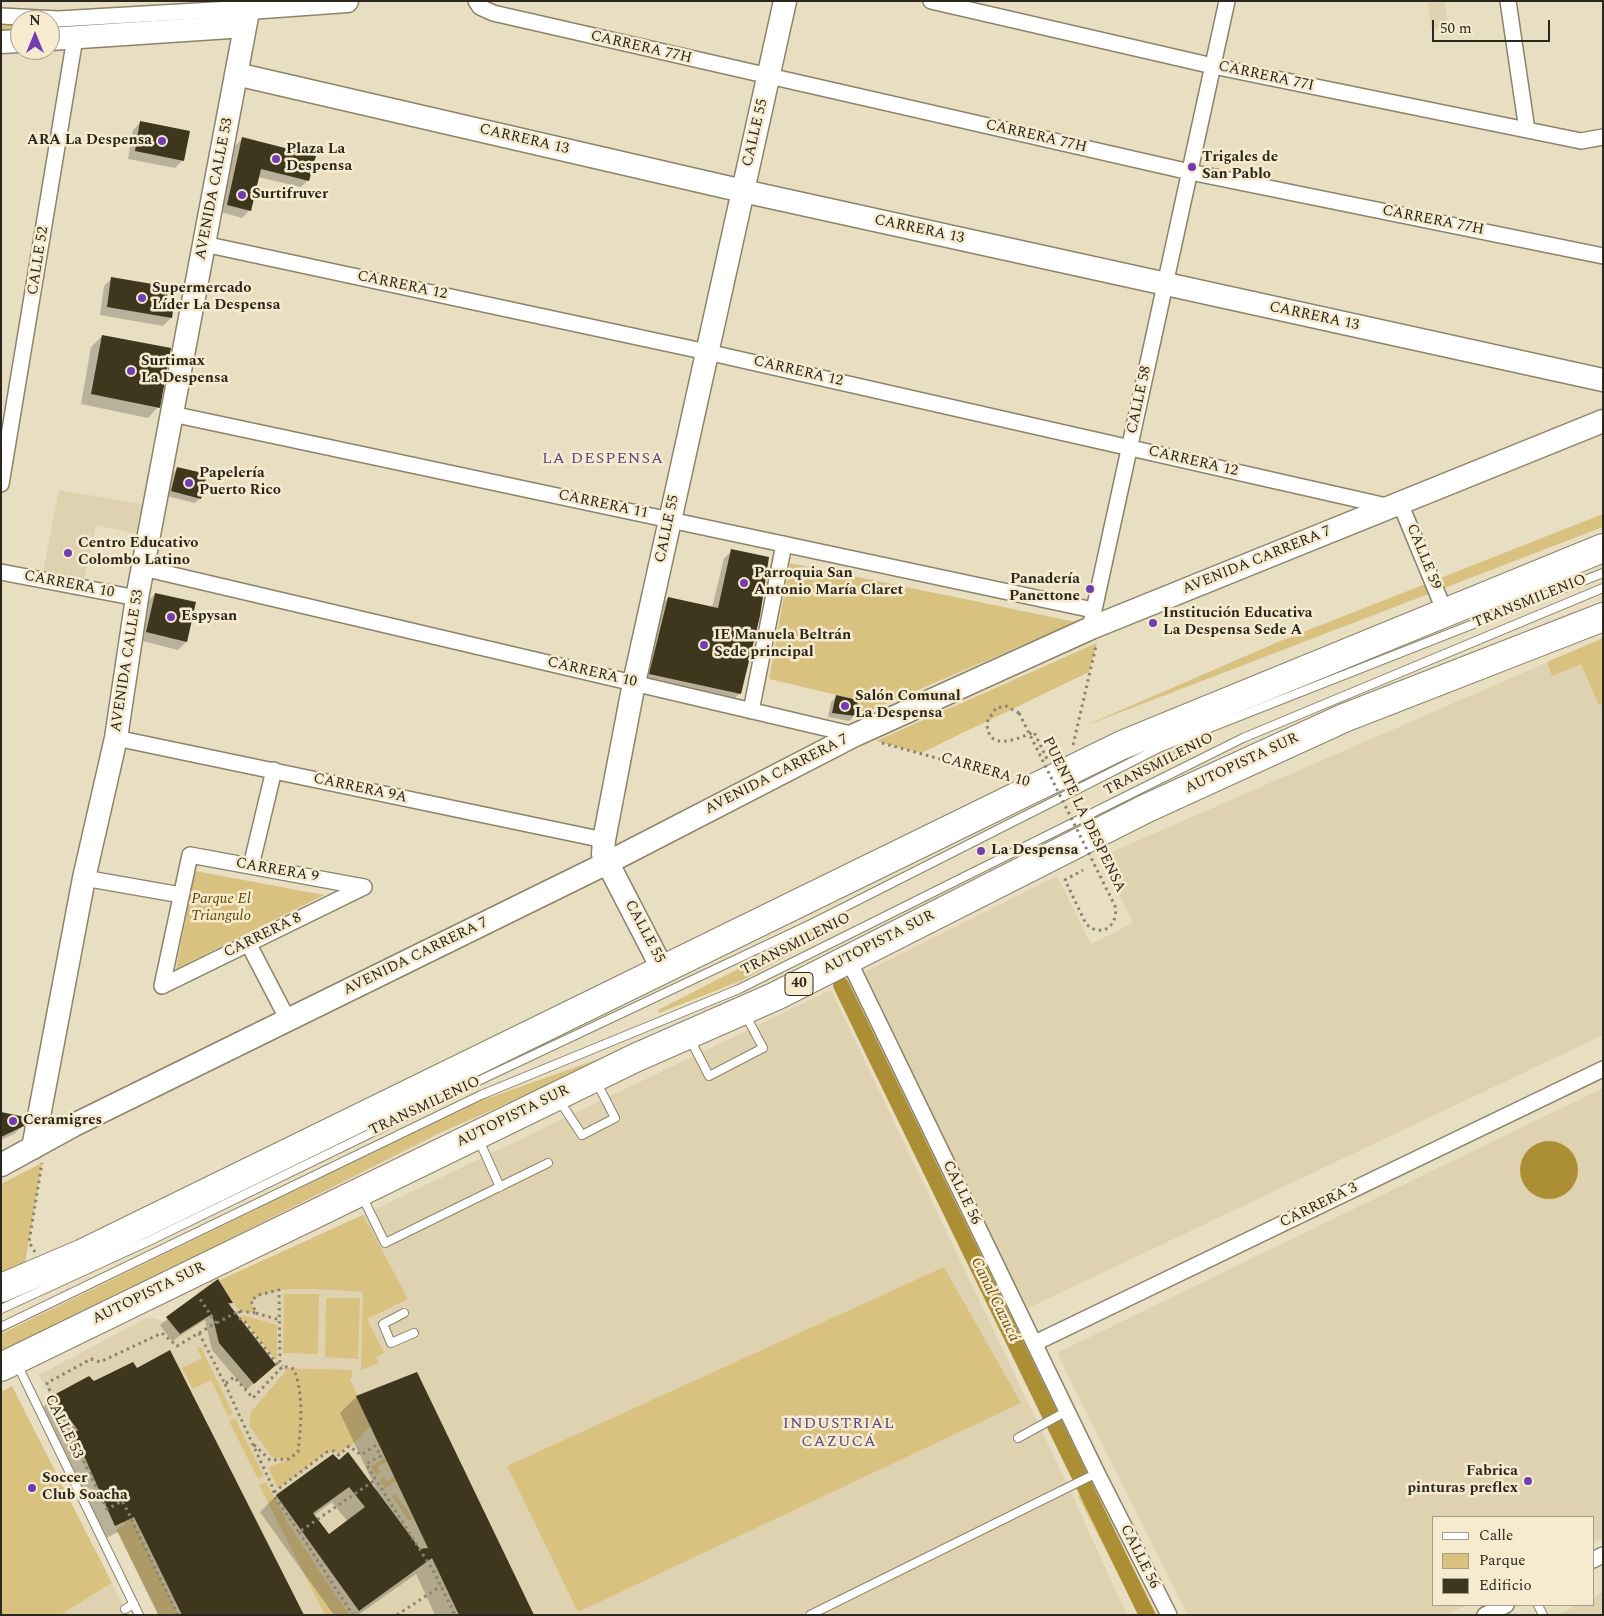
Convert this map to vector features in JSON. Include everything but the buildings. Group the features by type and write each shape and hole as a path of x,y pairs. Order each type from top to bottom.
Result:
{"highway":[{"path":"1,1288 46,1271 1160,728 1603,548"},
{"name":"AUTOPISTA SUR","path":"8,1363 556,1096 743,1011 1077,842 1260,755 1344,718 1603,617"}],"street":[{"path":"60,39 75,38 248,12 347,1"},
{"name":"CARRERA 77H","path":"476,1 480,7 493,13 768,77 1190,172 1603,256"},
{"name":"CALLE 55","path":"664,970 607,863 603,854 604,840 634,683 785,1"},
{"name":"CARRERA 77I","path":"931,1 1213,66 1581,141 1603,137"},
{"name":"CALLE 58","path":"1095,620 1129,448 1227,1"},
{"path":"1508,1 1527,130"},
{"path":"1,16 58,19 248,12"},
{"name":"AVENIDA CALLE 53","path":"38,1153 84,878 116,738 137,598 248,12"},
{"name":"CALLE 52","path":"1,484 6,430 75,38"},
{"name":"CARRERA 13","path":"236,74 743,191 1603,380"},
{"name":"CARRERA 12","path":"204,244 707,352 1129,448 1395,505"},
{"name":"CARRERA 11","path":"172,414 784,544 1095,620"},
{"name":"AVENIDA CARRERA 7","path":"1,1165 38,1153 83,1121 607,863 855,736 1095,620 1395,505 1603,421"},
{"name":"CALLE 59","path":"1395,505 1445,612"},
{"path":"751,711 784,544"},
{"name":"CARRERA 10","path":"143,568 855,736"},
{"name":"CARRERA 10","path":"1,572 137,598"},
{"name":"CARRERA 9A","path":"116,738 604,840"},
{"path":"251,866 274,770"},
{"name":"CARRERA 9","path":"181,895 190,855 364,887"},
{"path":"84,878 181,895"},
{"name":"CARRERA 8","path":"181,895 162,986 364,887"},
{"path":"248,944 288,1020"},
{"name":"CALLE 56","path":"848,959 1035,1344 1064,1414 1093,1476 1168,1615"},
{"name":"CARRERA 3","path":"1035,1344 1603,1070"},
{"path":"1486,1615 1504,1606"}],"lane":[{"name":"TRANSMILENIO","path":"1,1309 140,1245 476,1082 813,923 1161,747 1603,573"},
{"name":"TRANSMILENIO","path":"1,1327 481,1095 739,989 1243,738 1525,618 1603,588"},
{"path":"688,1035 709,1076 763,1048 743,1011"},
{"path":"556,1096 582,1135 615,1118 594,1078"},
{"path":"477,1135 500,1186"},
{"path":"360,1192 385,1243 548,1164"},
{"path":"404,1313 383,1324 391,1343 414,1333"},
{"name":"CALLE 53","path":"8,1363 139,1615"},
{"path":"1018,1438 1064,1414"},
{"path":"810,1615 1093,1476"},
{"path":"125,1609 134,1604"}],"path":[{"path":"1054,779 1095,620"},
{"name":"PUENTE LA DESPENSA","path":"1054,779 1034,732 1027,735 1012,741 999,741 989,733 987,727 989,717 996,708 1006,706 1019,713 1028,730 1032,739 1066,807 1068,812 1115,906 1116,918 1112,926 1104,930 1091,928 1086,924 1065,880 1083,870"},
{"name":"CARRERA 10","path":"855,736 1054,779"},
{"path":"1058,812 1075,803"},
{"path":"1068,812 1077,808"},
{"path":"38,1153 29,1242 46,1271"},
{"path":"256,1313 251,1302 258,1295 279,1290 280,1362 282,1368"},
{"path":"198,1296 216,1323"},
{"path":"239,1311 240,1319 245,1322 282,1368 294,1369 301,1389 298,1452 289,1459 270,1460 252,1443"},
{"path":"178,1615 125,1506 122,1502 107,1509 70,1433 74,1429 52,1397 47,1383 91,1358 100,1362 162,1333 177,1346 239,1311 256,1313 280,1320"},
{"path":"198,1333 225,1384 274,1492 353,1615"},
{"path":"225,1384 234,1378 253,1398 282,1368"},
{"path":"274,1492 327,1452 334,1451 339,1455 349,1446 361,1455 374,1446 381,1456 366,1464 441,1586 455,1615"},
{"path":"299,1532 375,1480"},
{"path":"397,1615 441,1586"}],"shaded area":[{"path":"1428,1 1445,1 1448,28 1431,29"},
{"name":"Centro Educativo Colombo Latino","path":"59,490 142,504 137,534 96,525 84,579 43,572"},
{"path":"1603,638 1603,1035 1026,1309 865,972 1057,876 1091,944 1133,923 1100,857"},
{"path":"831,990 1066,1482 1127,1615 159,1615 39,1375 148,1317 168,1322 166,1317 200,1294 198,1292 216,1277 221,1280 363,1215"},
{"path":"1603,1088 1603,1538 1594,1542 1594,1516 1432,1516 1432,1606 1465,1606 1446,1615 1188,1615 1057,1353"},
{"path":"1543,1141 1555,1141 1570,1149 1578,1164 1578,1176 1570,1191 1555,1199 1543,1199 1528,1191 1520,1176 1520,1164 1528,1149"},
{"path":"112,1583 128,1615 60,1615"},
{"path":"1603,1592 1603,1615 1557,1615 1575,1606 1594,1606 1594,1596"}],"green space":[{"path":"1,23 10,23 10,37 1,37"},
{"path":"1603,514 1603,527 1082,727 1278,642"},
{"path":"790,563 1076,622 855,717 858,700 769,679"},
{"path":"1603,638 1603,704 1599,705 1581,664 1552,676 1547,662"},
{"path":"1097,643 1089,672 921,753 876,741"},
{"path":"1207,734 1213,743 1140,778 1134,767"},
{"name":"Parque El Triangulo","path":"195,871 324,895 176,969"},
{"path":"818,928 823,936 743,980 659,1013 658,1010"},
{"path":"848,982 1086,1471 1072,1477 834,988"},
{"path":"647,1042 442,1132 1,1354 1,1334 474,1103"},
{"path":"42,1163 24,1269 1,1275 1,1184"},
{"path":"363,1215 408,1299 367,1319 384,1353 376,1357 379,1363 361,1370 363,1292 304,1289 273,1292 260,1296 251,1302 256,1313 239,1311 221,1283 220,1280"},
{"path":"944,1267 1021,1403 578,1612 507,1466"},
{"path":"284,1294 319,1294 318,1354 283,1353"},
{"path":"326,1298 360,1298 358,1359 325,1357"},
{"path":"242,1315 277,1325 277,1361 245,1322 240,1319"},
{"path":"201,1347 233,1414 228,1416 211,1380 193,1389 182,1368 202,1358 197,1348"},
{"path":"283,1368 351,1370 353,1376 350,1379 351,1382 372,1425 339,1455 334,1451 327,1452 278,1489 268,1467 288,1460 272,1457 250,1427 250,1413 286,1371"},
{"name":"Soccer Club Soacha","path":"12,1386 112,1583 60,1615 1,1615 1,1392"},
{"path":"235,1418 264,1476 258,1479 229,1421"},
{"path":"386,1457 399,1479 385,1488 380,1480 384,1477 388,1482 395,1476 387,1462 377,1467 380,1472 376,1475 371,1467"},
{"path":"266,1482 287,1522 349,1615 325,1615 259,1485"},
{"path":"1093,1490 1157,1615 1139,1615 1078,1496"},
{"path":"395,1494 413,1518 409,1521 392,1496"},
{"path":"127,1509 178,1615 159,1615 116,1530 125,1525 119,1512"}],"waterway":[{"name":"Canal Cazucá","path":"841,985 1147,1615"}],"place":[{"name":"ARA La Despensa","path":"162,141"},
{"name":"Plaza La Despensa","path":"276,159"},
{"name":"Trigales de San Pablo","path":"1192,167"},
{"name":"Surtifruver","path":"242,195"},
{"name":"Supermercado Líder La Despensa","path":"142,298"},
{"name":"Surtimax La Despensa","path":"131,371"},
{"name":"Papelería Puerto Rico","path":"189,483"},
{"name":"Centro Educativo Colombo Latino","path":"68,553"},
{"name":"Parroquia San Antonio María Claret","path":"744,583"},
{"name":"Panadería Panettone","path":"1090,589"},
{"name":"Espysan","path":"171,617"},
{"name":"Institución Educativa La Despensa Sede A","path":"1153,623"},
{"name":"IE Manuela Beltrán Sede principal","path":"704,645"},
{"name":"Salón Comunal La Despensa","path":"845,706"},
{"name":"La Despensa","path":"981,851"},
{"name":"Ceramigres","path":"13,1121"},
{"name":"Fabrica pinturas preflex","path":"1528,1481"},
{"name":"Soccer Club Soacha","path":"32,1488"}],"district":[{"name":"LA DESPENSA","path":"603,460"},
{"name":"INDUSTRIAL CAZUCÁ","path":"839,1434"}]}
